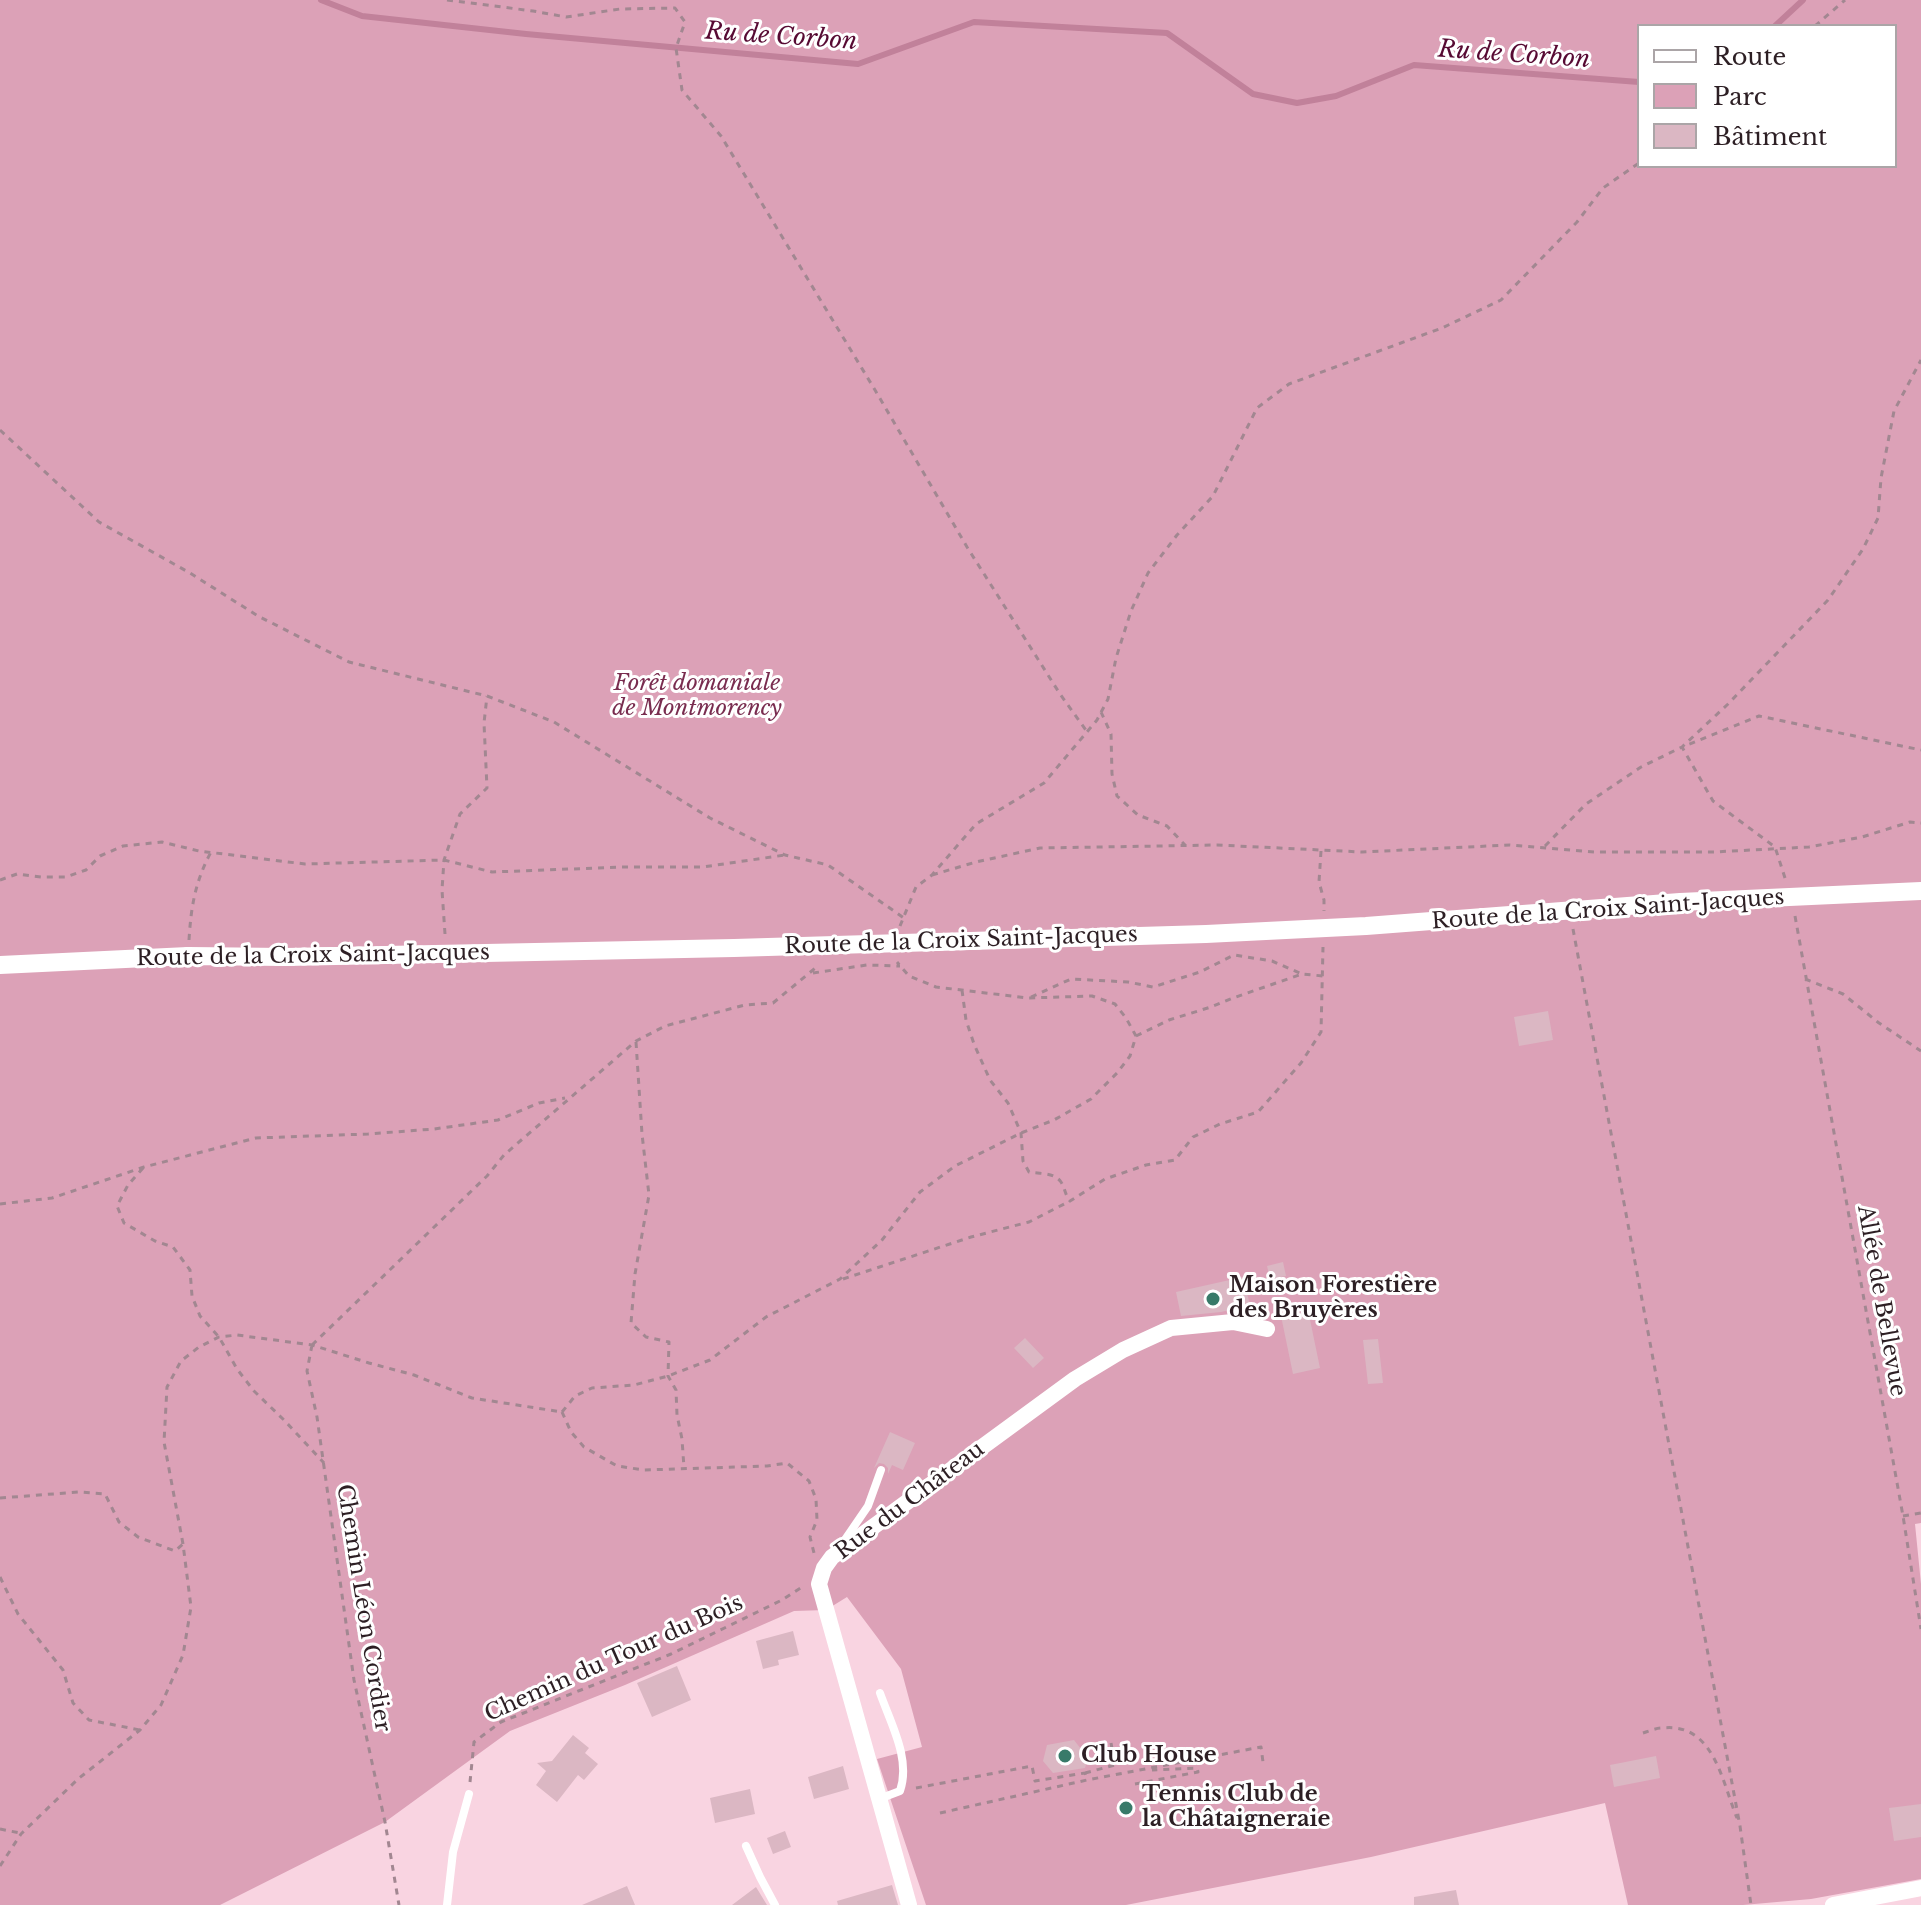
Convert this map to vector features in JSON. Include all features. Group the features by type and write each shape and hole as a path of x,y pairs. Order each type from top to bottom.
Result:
{"street":[{"name":"Route de la Croix Saint-Jacques","path":"0,965 188,956 286,957 842,946 1323,928 1680,902 1921,891"},
{"name":"Rue du Château","path":"909,1905 819,1584 824,1568 832,1557 1075,1379 1123,1350 1171,1328 1233,1322 1267,1329"},
{"path":"1833,1905 1921,1888"}],"lane":[{"path":"832,1557 868,1506 881,1470"},
{"path":"879,1799 900,1791 905,1777 903,1759 880,1693"},
{"path":"447,1905 453,1852 469,1794"},
{"path":"746,1846 775,1905"}],"path":[{"path":"447,0 566,17 620,9 675,8 685,22 676,48 682,90 721,136 967,547 1088,733"},
{"path":"1817,24 1845,0"},
{"path":"840,1279 882,1240 920,1192 955,1166 1054,1120 1091,1099 1130,1056 1136,1036 1115,1004 1092,996 1028,998 936,987 909,976 893,959 892,942 916,887 932,875 976,824 1044,783 1088,733 1108,699 1116,658 1131,611 1148,573 1213,496 1257,408 1289,384 1442,328 1501,300 1577,222 1603,188 1637,164"},
{"path":"1682,747 1828,600 1863,549 1878,518 1881,478 1894,411 1921,361"},
{"path":"0,430 99,522 190,573 258,616 349,662 487,696 554,722 710,818 785,855 828,865 904,918"},
{"path":"446,954 442,890 444,860 460,814 487,788 484,723 487,696"},
{"path":"1101,711 1111,734 1112,774 1117,796 1138,815 1167,826 1185,845"},
{"path":"1544,847 1586,804 1641,767 1759,716 1921,750"},
{"path":"1682,747 1713,801 1775,847"},
{"path":"932,875 1040,848 1217,845 1362,852 1510,845 1595,852 1699,852 1809,847 1862,837 1910,822 1921,823"},
{"path":"0,880 17,874 66,877 86,870 100,856 123,846 162,842 199,851 305,864 444,860 492,872 703,867 785,855"},
{"name":"Allée de Bellevue","path":"1775,847 1792,897 1921,1629"},
{"path":"562,1412 575,1396 592,1388 634,1385 710,1360 766,1317 840,1279 1029,1222 1105,1179 1146,1165 1175,1160 1193,1137 1220,1124 1258,1112 1301,1063 1321,1032 1324,900 1319,882 1321,851"},
{"path":"188,956 191,907 200,871 211,852"},
{"path":"1570,911 1740,1826 1751,1905"},
{"path":"324,1463 307,1371 312,1345 487,1176 504,1155 636,1041 665,1026 745,1005 773,1003 842,946"},
{"path":"1028,998 1071,979 1128,982 1153,987 1200,972 1234,955 1272,961 1302,974 1323,976"},
{"path":"809,973 867,965 900,966"},
{"path":"1136,1036 1169,1020 1302,974"},
{"path":"1805,979 1843,994 1921,1051"},
{"path":"962,990 966,1020 974,1044 990,1080 1008,1103 1021,1133 1023,1161 1029,1172 1053,1175 1062,1183 1070,1201"},
{"path":"636,1041 649,1195 635,1274 631,1323 646,1337 669,1342 668,1376 676,1390 684,1468"},
{"path":"0,1204 52,1198 144,1167 256,1138 434,1129 498,1120 539,1103 569,1097"},
{"name":"Chemin Léon Cordier","path":"144,1167 128,1185 117,1206 124,1223 155,1241 173,1247 190,1270 192,1296 200,1316 219,1337 237,1369 254,1391 324,1463 354,1680 385,1822 399,1905"},
{"path":"0,1866 21,1834 78,1779 140,1730 161,1705 183,1655 191,1607 164,1442 167,1387 181,1361 219,1337 237,1335 312,1345 414,1375 472,1398 562,1412"},
{"path":"562,1412 571,1432 584,1447 617,1466 644,1470 787,1463 809,1481 816,1499 817,1520 810,1537 814,1555"},
{"path":"0,1498 79,1492 105,1494 119,1522 138,1537 175,1551 183,1544"},
{"path":"1903,1516 1921,1513"},
{"path":"0,1577 18,1614 63,1670 73,1703 89,1720 140,1730"},
{"name":"Chemin du Tour du Bois","path":"469,1794 474,1742 501,1722 671,1654 782,1600 810,1582"},
{"path":"1643,1733 1663,1727 1690,1731 1712,1753 1740,1826"},
{"path":"900,1791 1032,1766 1035,1781 1085,1773 1115,1765 1111,1743"},
{"path":"940,1813 1087,1780 1261,1747 1263,1762"},
{"path":"1135,1784 1198,1772 1197,1768 1140,1770"},
{"path":"1085,1773 1087,1780"},
{"path":"0,1829 21,1834"}],"green space":[{"name":"Forêt domaniale de Montmorency","path":"0,0 1921,0 1921,1523 1915,1524 1921,1584 1921,1879 1811,1899 1743,1905 1628,1905 1605,1803 1371,1857 1126,1905 926,1905 877,1759 922,1747 901,1669 847,1597 826,1610 794,1611 510,1731 385,1822 220,1905 0,1905"}],"building":[{"path":"1548,1011 1553,1040 1519,1046 1514,1017"},
{"path":"1283,1262 1286,1276 1270,1279 1267,1266"},
{"name":"Maison Forestière des Bruyères","path":"1252,1275 1256,1291 1247,1293 1250,1305 1181,1316 1176,1292"},
{"path":"1308,1310 1320,1368 1293,1374 1281,1316"},
{"path":"1025,1338 1044,1358 1033,1368 1014,1348"},
{"path":"1378,1339 1383,1383 1368,1384 1363,1340"},
{"path":"890,1432 915,1443 903,1470 892,1465 888,1474 884,1464 879,1463 874,1468"},
{"path":"793,1631 799,1655 778,1660 779,1665 763,1669 756,1641"},
{"path":"677,1666 691,1700 652,1717 637,1683"},
{"path":"573,1735 589,1748 585,1753 598,1764 584,1780 578,1775 557,1802 536,1785 546,1771 537,1763 552,1761"},
{"name":"Club House","path":"1074,1740 1088,1758 1085,1768 1053,1773 1043,1761 1047,1745"},
{"path":"1656,1756 1660,1778 1614,1787 1610,1765"},
{"path":"843,1766 849,1789 814,1799 808,1777"},
{"path":"750,1789 755,1814 715,1823 710,1798"},
{"path":"1921,1804 1921,1837 1894,1841 1889,1808"},
{"path":"785,1831 791,1847 773,1854 767,1838"},
{"path":"892,1885 898,1905 838,1905 837,1901"},
{"path":"627,1886 635,1905 582,1905"},
{"path":"756,1887 767,1905 732,1905"},
{"path":"1456,1890 1459,1905 1414,1905 1414,1897"}],"waterway":[{"name":"Ru de Corbon","path":"321,0 362,16 858,64 974,22 1167,33 1253,94 1297,103 1336,96 1414,65 1637,82"},
{"name":"Ru de Corbon","path":"1777,24 1803,0"}],"place":[{"name":"Maison Forestière des Bruyères","path":"1213,1299"},
{"name":"Club House","path":"1065,1756"},
{"name":"Tennis Club de la Châtaigneraie","path":"1126,1808"}]}
